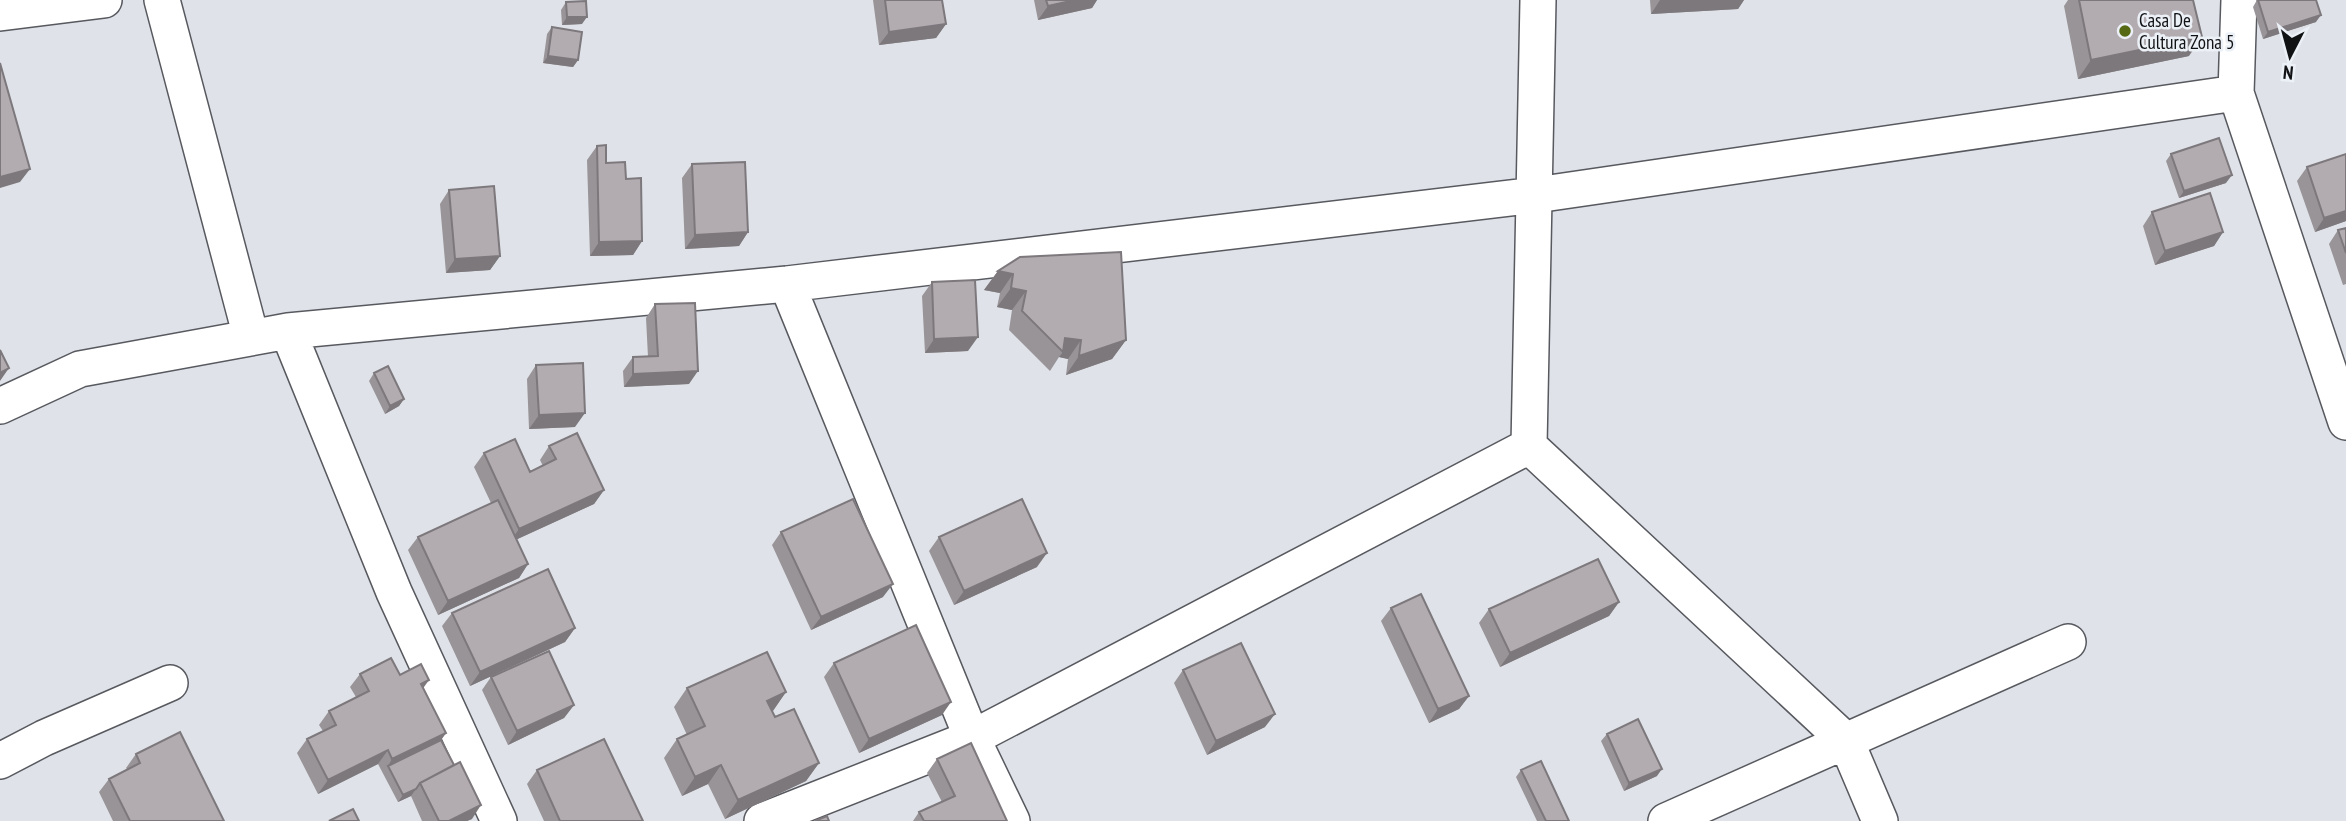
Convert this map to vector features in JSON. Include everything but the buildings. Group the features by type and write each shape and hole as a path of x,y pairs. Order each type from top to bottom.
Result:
{"street":[{"path":"0,13 104,0"},
{"path":"162,0 251,337"},
{"path":"1538,0 1529,446 1846,741 1880,821"},
{"path":"2239,0 2236,93 2346,422"},
{"path":"0,406 80,369 288,331 787,284 1536,195 2236,93"},
{"path":"787,284 972,738 1012,821"},
{"path":"288,331 394,592 499,821"},
{"path":"762,821 972,738 1529,446"},
{"path":"1666,821 2068,642"},
{"path":"0,761 44,737 170,683"}],"place":[{"name":"Casa De Cultura Zona 5","path":"2125,31"}]}
